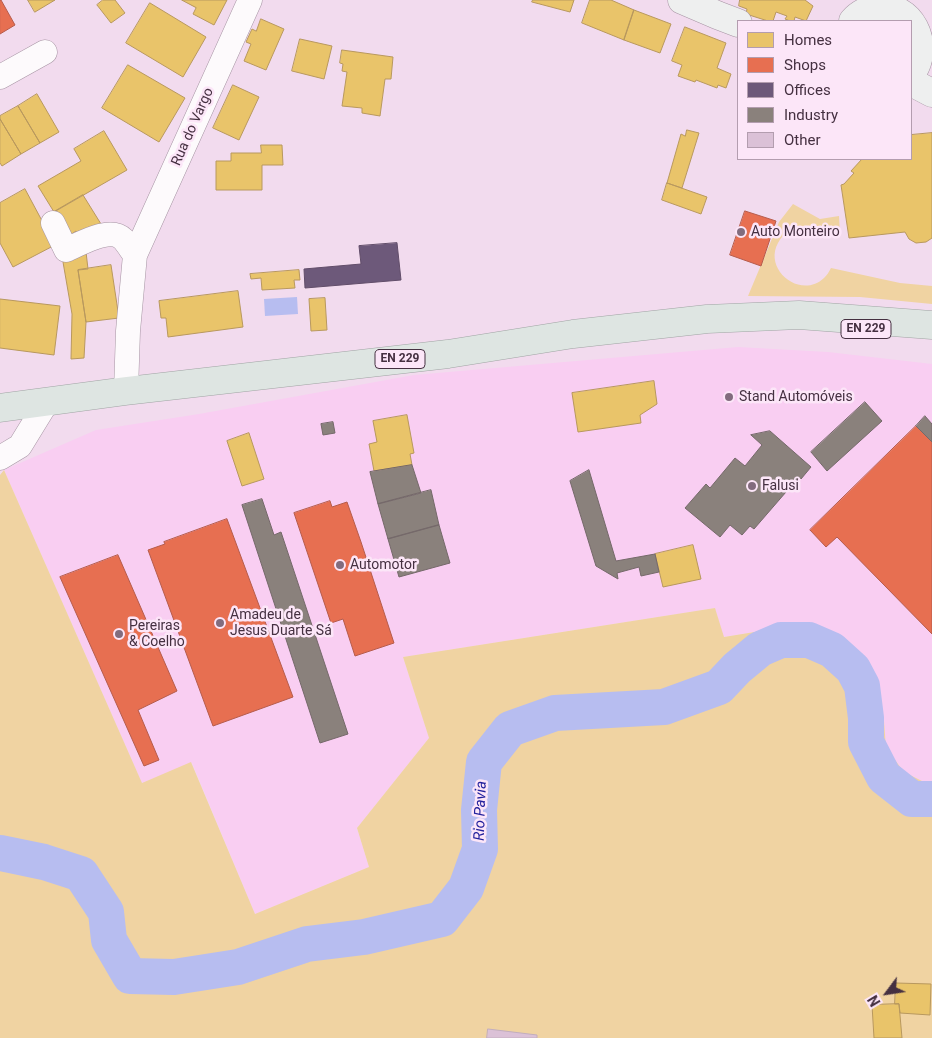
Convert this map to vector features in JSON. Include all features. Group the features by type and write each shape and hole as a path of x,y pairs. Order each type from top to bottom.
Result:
{"main road":[{"name":"EN 229","path":"800,315 932,342"},
{"name":"EN 229","path":"0,408 126,391 438,355 573,334 707,319 800,315 932,325"}],"street":[{"name":"Rua do Vargo","path":"126,391 128,331 135,255 250,0"},
{"path":"682,0 737,23"},
{"path":"906,0 924,43 921,57 912,73"},
{"path":"857,13 878,8 890,8 902,12 911,20"},
{"path":"912,22 924,43"},
{"path":"0,77 45,52"},
{"path":"912,83 932,93"},
{"path":"53,223 66,250 92,238 110,233 122,237 135,255"},
{"path":"0,458 20,446 47,402"}],"shaded area":[{"path":"793,204 820,219 839,216 840,235 827,236 804,227 790,230 781,238 775,253 776,263 780,272 787,279 795,284 805,286 815,284 824,278 831,268 900,283 932,286 932,304 860,297 748,296 779,222"},
{"path":"738,347 828,352 932,364 932,784 930,785 904,772 886,747 884,721 870,691 861,665 785,627 723,637 715,608 403,657 429,738 357,828 369,867 255,914 192,763 142,783 4,470 96,430 199,414 414,375"},
{"path":"4,470 142,783 191,762 255,914 369,867 357,828 429,738 403,657 715,608 724,637 785,627 822,633 861,665 870,691 884,721 886,748 904,772 930,785 932,784 932,1038 0,1038 0,475"}],"water":[{"path":"297,297 298,314 265,316 264,299"}],"building: Homes":[{"path":"28,0 55,0 35,12"},
{"path":"103,0 115,0 125,13 111,23 97,5"},
{"path":"182,0 227,0 214,25 193,14 196,8"},
{"path":"533,0 574,0 570,12 532,2"},
{"path":"590,0 611,0 634,10 624,40 582,23"},
{"path":"740,0 805,0 813,6 806,20 795,17 794,20 788,20 785,19 787,16 776,12 773,20 765,20 746,14 747,9 739,6"},
{"path":"150,3 206,37 183,77 126,43"},
{"path":"634,10 671,24 660,53 624,40"},
{"path":"261,19 284,29 266,70 244,61 251,44 246,42 252,29 256,31"},
{"path":"685,27 726,43 717,68 731,74 726,88 718,85 717,88 678,76 682,65 672,61"},
{"path":"300,39 332,46 324,79 292,71"},
{"path":"342,50 393,57 391,79 385,79 380,116 362,113 362,108 342,106 347,72 342,71 343,64 340,63"},
{"path":"128,65 185,98 159,142 102,108"},
{"path":"233,85 259,97 239,140 213,128"},
{"path":"37,94 59,132 40,143 18,106"},
{"path":"18,106 40,143 21,154 0,119 0,116"},
{"path":"0,119 21,154 2,166 0,163"},
{"path":"687,130 699,133 682,188 667,183 681,134 685,136"},
{"path":"104,131 127,170 54,212 38,186 81,161 74,149"},
{"path":"932,133 932,238 926,242 916,243 909,239 905,232 849,238 841,185 854,173 851,171 861,160 912,160 912,135"},
{"path":"261,145 282,145 283,165 262,165 262,190 216,190 216,161 231,161 231,153 261,153"},
{"path":"667,183 707,197 701,214 662,200"},
{"path":"25,189 55,245 13,267 0,243 0,203"},
{"path":"83,195 101,224 80,237 76,231 69,236 54,212"},
{"path":"86,252 88,269 78,270 86,322 84,358 71,359 72,314 63,262"},
{"path":"111,265 119,318 86,322 78,270"},
{"path":"299,270 300,280 294,280 295,288 262,290 261,278 251,279 250,274"},
{"path":"238,291 243,327 168,337 166,318 161,318 159,301"},
{"path":"325,298 327,330 311,331 309,299"},
{"path":"0,299 60,306 54,355 0,348"},
{"path":"654,381 657,404 640,415 641,423 578,432 572,393"},
{"path":"407,415 414,453 410,454 412,465 374,471 369,444 377,442 373,421"},
{"path":"249,433 264,479 242,486 227,441"},
{"path":"693,545 701,579 663,587 655,554"},
{"path":"896,983 931,984 930,1015 900,1013 899,1004 895,1004"},
{"path":"899,1004 902,1038 874,1038 872,1005"}],"building: Shops":[{"path":"0,0 15,25 0,34"},
{"path":"745,211 776,221 761,266 730,255"},
{"path":"916,426 932,442 932,634 837,537 826,547 810,530"},
{"name":"Automotor","path":"330,501 332,507 347,502 394,643 355,656 343,619 331,623 294,513"},
{"name":"Amadeu de Jesus Duarte Sá","path":"227,519 293,697 213,726 148,550 165,544 164,542"},
{"name":"Pereiras & Coelho","path":"118,555 177,691 138,710 159,760 144,766 60,577"}],"building: Offices":[{"path":"397,243 401,280 305,288 304,269 361,264 359,246"}],"building: Industry":[{"path":"865,402 882,421 827,471 811,452"},
{"path":"925,416 932,424 932,442 916,426"},
{"path":"333,422 335,433 323,435 321,424"},
{"name":"Falusi","path":"770,431 811,467 801,479 799,477 754,529 750,526 742,535 730,525 720,537 685,508 706,484 710,488 735,458 745,466 762,445 751,435"},
{"path":"412,465 421,493 378,504 370,472"},
{"path":"589,470 616,561 655,554 659,572 641,576 639,567 617,573 618,579 596,566 570,481"},
{"path":"431,490 439,525 388,539 378,504"},
{"path":"262,499 274,535 281,532 348,734 320,743 242,505"},
{"path":"439,525 450,563 399,577 388,539"}],"building: Other":[{"path":"488,1029 537,1035 537,1038 487,1038"}],"waterway":[{"name":"Rio Pavia","path":"0,853 44,862 81,874 106,912 109,940 130,976 174,977 238,967 307,944 364,937 442,919 466,888 480,849 479,810 484,762 510,729 555,713 664,707 719,687 737,668 760,649 781,640 809,640 832,650 853,669 862,686 866,718 866,742 884,777 912,799 932,799"}],"place":[{"name":"Auto Monteiro","path":"741,232"},
{"name":"Stand Automóveis","path":"729,397"},
{"name":"Falusi","path":"752,486"},
{"name":"Automotor","path":"340,565"},
{"name":"Amadeu de Jesus Duarte Sá","path":"220,623"},
{"name":"Pereiras & Coelho","path":"119,634"}]}
